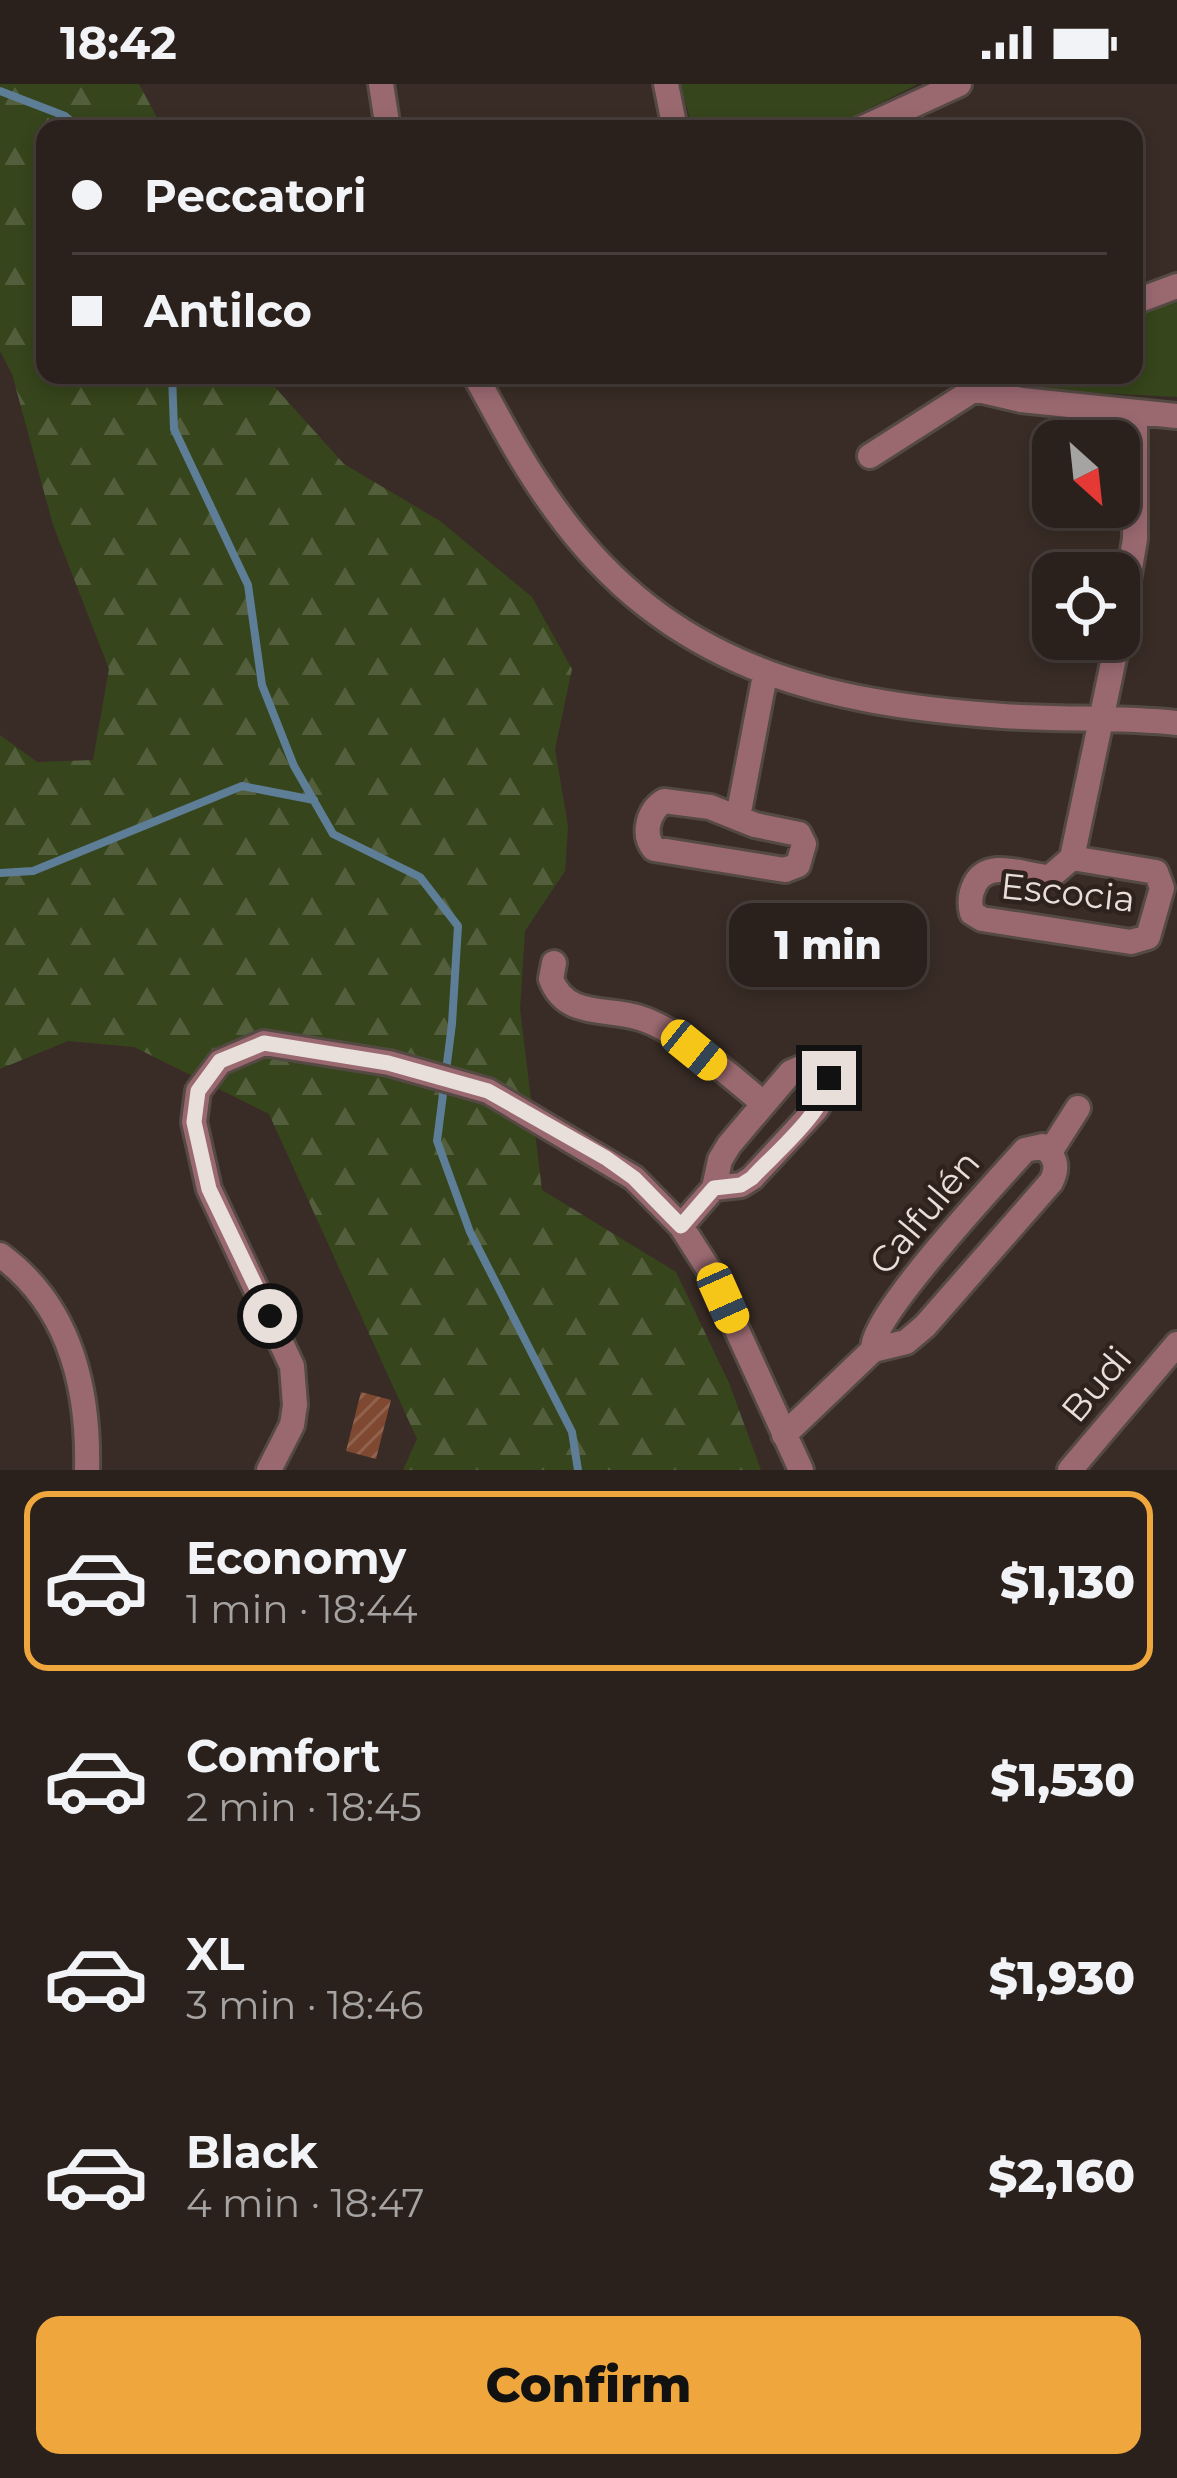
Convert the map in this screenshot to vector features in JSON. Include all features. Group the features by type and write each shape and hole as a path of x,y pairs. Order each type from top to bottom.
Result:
{"street":[{"path":"381,84 387,120"},
{"path":"666,84 673,120"},
{"path":"881,120 959,84"},
{"path":"1143,299 1177,286"},
{"path":"480,384 555,510 603,565 677,626 765,675 838,694 943,710 1177,723"},
{"path":"870,456 981,384"},
{"path":"974,388 1021,400 1177,416"},
{"name":"Escocia","path":"1134,552 1136,412"},
{"name":"Escocia","path":"1072,858 1156,872 1162,888 1148,937 1131,942 982,919 972,913 969,902 976,881 985,872 996,869 1050,877 1072,858 1113,660"},
{"path":"738,817 765,675"},
{"path":"664,801 710,807 738,817 755,826 799,834 803,844 798,865 785,870 660,851 647,839 653,809 664,801"},
{"path":"554,963 550,979 562,998 580,1009 629,1014 663,1026 764,1104"},
{"path":"269,1470 292,1425 296,1405 292,1366 209,1189 194,1122 198,1091 220,1061 264,1043 388,1063 488,1091 634,1178 681,1226 711,1273 801,1470"},
{"path":"681,1226 714,1188 720,1160 764,1104 799,1066 817,1065 829,1078 816,1109 752,1178 741,1185 714,1188"},
{"name":"Calfulén","path":"1050,1152 1078,1108"},
{"name":"Calfulén","path":"784,1436 873,1350 906,1342 925,1326 1051,1181 1056,1167 1050,1152 1043,1146 1025,1150 891,1306 872,1340 873,1350"},
{"path":"0,1255 47,1305 74,1357 87,1416 87,1470"},
{"name":"Budi","path":"1070,1470 1177,1344"}],"green space":[{"path":"0,84 139,84 158,120 36,120 36,384 272,384 344,464 440,521 532,597 572,669 555,749 568,826 565,871 525,931 520,1009 542,1190 676,1272 729,1383 761,1470 403,1470 417,1439 269,1114 134,1047 68,1041 0,1069 0,735 37,762 93,760 109,669 53,525 12,374 0,351"},
{"path":"680,84 918,84 846,120 690,120"},
{"path":"1177,296 1177,397 1046,390 1038,385 1143,384 1143,310"}],"building":[{"path":"361,1392 391,1400 376,1459 346,1451"}],"waterway":[{"path":"0,91 70,120"},
{"path":"172,384 174,429 248,585 262,685 294,766 333,834 420,877 458,926 437,1141 470,1232 572,1432 578,1470"},
{"path":"0,873 33,871 242,786 314,800"}],"route":[{"path":"270,1316 209,1189 194,1122 198,1091 220,1061 239,1051 264,1043 388,1063 488,1091 606,1158 634,1178 681,1226 714,1188 741,1185 752,1178 816,1109 829,1078"}]}
